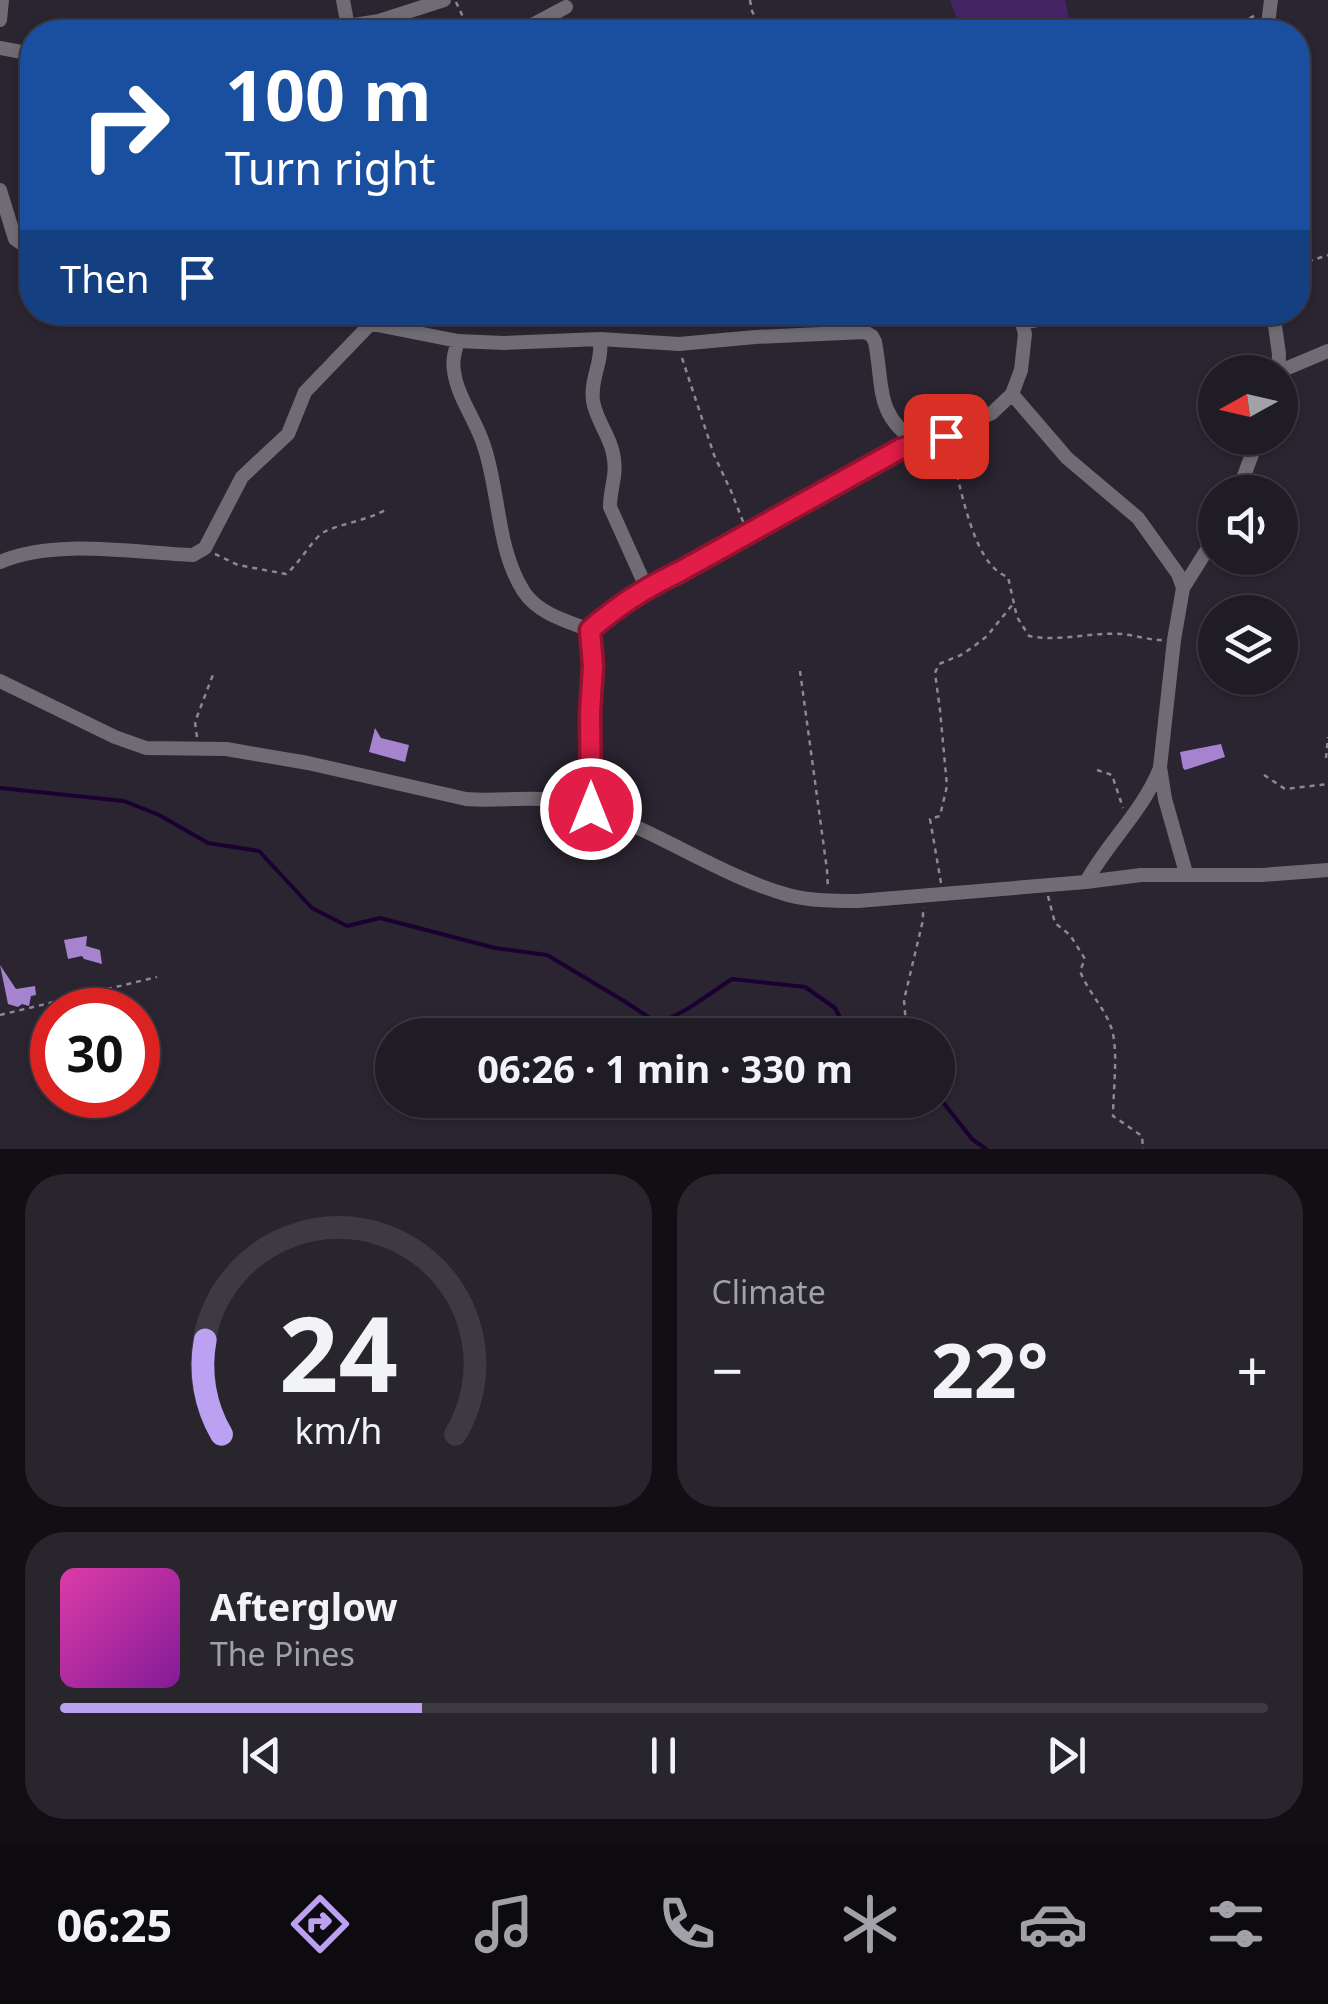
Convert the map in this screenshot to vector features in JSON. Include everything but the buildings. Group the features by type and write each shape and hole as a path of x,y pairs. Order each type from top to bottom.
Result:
{"street":[{"path":"0,20 2,0"},
{"path":"384,20 444,0"},
{"path":"542,20 566,7"},
{"path":"0,190 15,239 20,242"},
{"path":"0,562 57,550 112,549 193,555 205,548 242,477 288,434 305,392 370,325"},
{"path":"402,325 458,341 504,343 600,339 679,344 866,332 875,342 885,409 897,427 917,443"},
{"path":"590,630 646,588 900,449 946,436 992,413 1012,394 1024,351 1022,325"},
{"path":"1275,325 1279,355"},
{"path":"600,339 600,363 592,391 595,411 614,460 616,473 610,507 646,588"},
{"path":"458,341 453,370 484,442 510,562 518,581 538,607 590,630"},
{"path":"1298,364 1328,351"},
{"path":"1012,394 1066,458 1138,518 1178,574 1183,588"},
{"path":"1186,873 1160,768 1183,588 1198,564"},
{"path":"590,630 591,809"},
{"path":"0,681 146,748 226,749 308,763 466,799 550,798 591,809 791,896 828,901 1086,882 1141,874 1262,875 1328,870"},
{"path":"1086,882 1144,801 1160,768"}],"path":[{"path":"1243,20 1271,3"},
{"path":"679,344 714,455 748,534"},
{"path":"946,436 971,528 991,567 1008,578 1017,617 1029,636 1045,639 1123,634 1174,640"},
{"path":"205,548 238,565 286,574 297,566 319,534 385,510"},
{"path":"943,893 930,819 940,816 947,786 934,673 939,664 961,655 987,636 1014,603"},
{"path":"800,671 828,870 828,901"},
{"path":"198,749 195,722 214,672"},
{"path":"1326,758 1328,736"},
{"path":"1098,770 1112,775 1124,824"},
{"path":"1264,775 1284,789 1328,784"},
{"path":"1045,885 1055,923 1081,950 1085,959 1080,971 1084,984 1113,1030 1113,1116 1142,1136 1143,1149"},
{"path":"906,1018 904,1000 922,920 923,896"},
{"path":"0,1015 157,977"}],"shaded area":[{"path":"950,0 1065,0 1069,20 957,20"}],"waterway":[{"path":"0,788 124,801 159,815 208,843 259,851 312,908 347,926 380,918 495,948 547,955 650,1018"},
{"path":"670,1018 732,979 805,987 835,1008 840,1018"},
{"path":"955,1118 986,1149"}],"route":[{"path":"591,809 590,630 646,588 900,449 946,436"}]}
